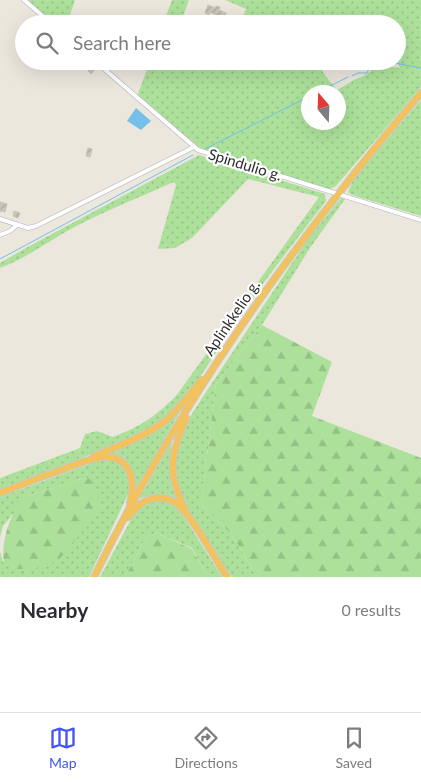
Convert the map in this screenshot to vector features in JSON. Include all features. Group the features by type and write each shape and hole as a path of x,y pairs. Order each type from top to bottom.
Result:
{"highway":[{"name":"Aplinkkelio g.","path":"94,577 126,514 176,426 216,363 280,270 338,193 421,93"},
{"path":"0,493 79,463 135,439 155,428 174,412 216,363"},
{"path":"192,402 175,444 172,463 176,488 188,516 227,577"},
{"path":"79,463 103,457 111,458 123,464 128,470 133,483 126,514"},
{"path":"122,522 140,504 156,498 170,500 178,505 188,516"}],"street":[{"path":"24,0 42,15"},
{"name":"Spindulio g.","path":"105,70 194,147 204,153 421,220"},
{"path":"0,219 28,228 36,226 194,147"},
{"path":"0,235 10,231 17,225"}],"green space":[{"path":"28,0 75,0 70,15 45,15"},
{"path":"172,0 189,0 183,15 166,15"},
{"path":"225,0 421,0 421,87 336,186 330,189 200,148 138,94 147,70 322,70 333,85 301,85 301,130 346,130 346,85 372,70 406,70 406,15 243,15 246,9"},
{"path":"421,100 421,216 352,195 348,192 354,178"},
{"path":"199,155 325,194 326,201 246,307 195,384 171,411 145,431 132,437 0,489 0,478 80,448 85,434 97,431 113,437 140,425 168,404 176,396 319,197 248,179 192,238 175,248 158,249 176,185 174,182 84,222 27,255 0,268 0,263 24,249"},
{"path":"341,198 345,199 310,248 262,325 216,384 201,504 232,535 257,577 232,577 192,518 177,486 174,470 175,454 179,439 202,398 308,239"},
{"path":"262,325 332,362 312,416 421,458 421,577 257,577 232,535 201,504 216,384"},
{"path":"181,410 136,489 128,466 119,458 108,453 147,436"},
{"path":"172,441 171,472 173,486 179,502 159,494 139,499"},
{"path":"100,460 114,461 123,467 128,476 130,490 89,577 0,577 0,551 3,562 25,568 43,566 59,559 90,479 84,478 28,496 3,526 0,537 0,497"},
{"path":"84,478 90,479 93,483 101,506 97,515 62,556 47,565 23,569 15,569 4,563 5,536 12,516 22,501 28,496"},
{"path":"160,500 173,505 181,512 222,577 208,577 192,548 157,533 146,537 125,577 100,577 135,512 146,503"},
{"path":"157,533 192,549 208,577 125,577 146,537"}],"water":[{"path":"136,108 151,121 141,130 127,121"}],"building":[{"path":"208,5 215,8 216,6 220,7 219,10 226,13 225,15 216,15 210,12 209,15 205,13"},
{"path":"88,148 92,149 90,157 86,156"},
{"path":"0,202 7,204 5,212 0,211"},
{"path":"14,211 20,213 18,218 13,216"}],"waterway":[{"path":"406,65 421,68"},
{"path":"352,76 358,73 367,73 368,70"},
{"path":"332,85 348,77"},
{"path":"205,149 301,101"},
{"path":"0,259 193,155"}]}
